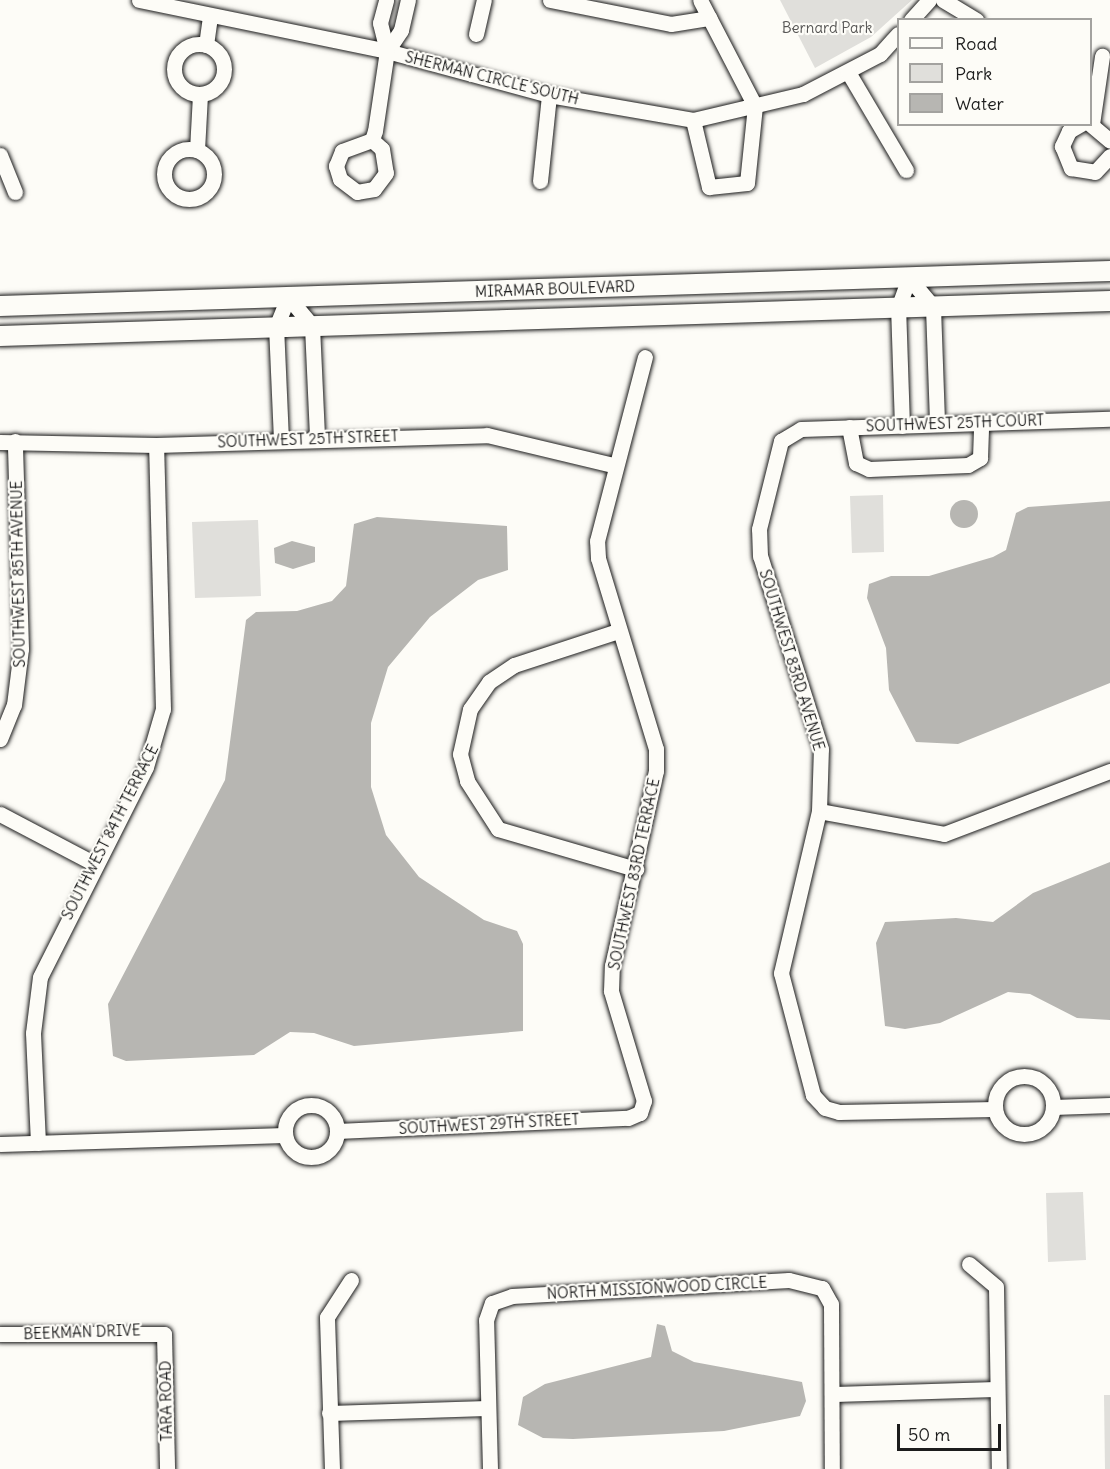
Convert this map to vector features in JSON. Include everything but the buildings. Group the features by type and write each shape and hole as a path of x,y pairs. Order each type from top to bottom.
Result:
{"street":[{"name":"SHERMAN CIRCLE SOUTH","path":"138,0 387,51 549,95 693,120 803,94 880,54 897,35"},
{"path":"372,140 387,51 380,23 386,0"},
{"path":"387,51 401,30 408,0"},
{"path":"476,34 484,0"},
{"path":"550,0 671,24 710,18"},
{"path":"693,120 709,187 747,183 755,105 700,0"},
{"path":"915,18 929,0"},
{"path":"943,0 973,18"},
{"path":"206,45 210,16"},
{"path":"206,45 220,54 225,70 219,85 200,94 182,87 175,64 183,50 206,45"},
{"path":"1092,110 1100,81 1101,56"},
{"path":"848,72 906,170"},
{"path":"197,150 200,94"},
{"path":"540,181 549,95"},
{"path":"1083,126 1069,131 1062,146 1071,168 1095,172 1110,156"},
{"path":"1091,126 1110,141"},
{"path":"0,155 15,192"},
{"name":"MIRAMAR BOULEVARD","path":"0,306 1110,271"},
{"path":"909,278 933,307 938,424"},
{"path":"902,426 898,308 909,278"},
{"path":"281,440 276,327 288,297 312,326 316,438"},
{"name":"MIRAMAR BOULEVARD","path":"0,336 1110,301"},
{"name":"SOUTHWEST 83RD TERRACE","path":"640,1113 644,1101 611,991 612,966 636,869 656,749 618,631 598,558 613,465 645,357"},
{"name":"SOUTHWEST 25TH COURT","path":"801,429 1110,419"},
{"path":"849,427 856,463 869,469 968,465 980,458 981,422"},
{"name":"SOUTHWEST 83RD AVENUE","path":"801,429 781,441 759,529 760,556 821,749 819,811 782,974 813,1095 825,1108 995,1109"},
{"name":"SOUTHWEST 25TH STREET","path":"8,442 156,445 316,438 487,435 613,465"},
{"name":"SOUTHWEST 85TH AVENUE","path":"0,739 14,705 21,658 8,442"},
{"name":"SOUTHWEST 84TH TERRACE","path":"38,1143 33,1033 40,977 93,863 146,767 163,709 156,445"},
{"path":"618,631 514,665 489,682 470,709 460,754 466,781 498,829 636,869"},
{"path":"819,811 944,834 1110,771"},
{"path":"0,814 93,863"},
{"path":"1023,1076 1048,1089 1053,1107 1046,1125 1020,1134 1003,1126 995,1109 1005,1083 1023,1076"},
{"path":"1053,1107 1110,1105"},
{"path":"309,1106 326,1110 337,1131 331,1148 317,1157 300,1155 285,1135 294,1112 309,1106"},
{"name":"SOUTHWEST 29TH STREET","path":"337,1131 628,1118 640,1113"},
{"path":"0,1144 285,1135"},
{"path":"969,1264 996,1287 999,1469"},
{"path":"332,1469 328,1413 327,1317 351,1280"},
{"name":"NORTH MISSIONWOOD CIRCLE","path":"487,1408 486,1320 492,1303 512,1296 789,1280 822,1288 831,1304 834,1394"},
{"name":"BEEKMAN DRIVE","path":"0,1334 164,1334"},
{"name":"TARA ROAD","path":"164,1334 167,1469"},
{"path":"832,1469 834,1394 996,1389"},
{"path":"328,1413 487,1408 490,1469"}],"green space":[{"name":"Bernard Park","path":"780,0 912,0 871,37 815,68"},
{"path":"883,495 884,552 852,553 850,496"},
{"path":"258,520 261,596 195,598 192,522"},
{"path":"1083,1192 1086,1260 1048,1262 1046,1193"},
{"path":"1104,1395 1110,1395 1110,1469 1105,1469"}],"water":[{"path":"964,500 974,504 978,514 974,524 964,528 954,524 950,514 954,504"},
{"path":"1110,501 1110,683 958,744 916,742 889,690 886,648 867,598 869,584 891,576 929,576 993,557 1006,550 1016,513 1028,507"},
{"path":"377,517 507,526 508,570 478,580 430,617 388,667 371,723 371,787 386,835 419,877 484,920 517,931 523,944 523,1031 354,1046 314,1033 290,1032 254,1055 126,1061 113,1056 108,1004 225,780 246,620 256,612 297,611 332,601 346,586 354,524"},
{"path":"292,541 315,547 315,562 293,569 275,563 274,548"},
{"path":"1110,862 1110,1020 1077,1018 1030,994 1008,992 940,1023 905,1029 885,1026 876,943 885,922 956,918 993,922 1033,893"},
{"path":"657,1324 665,1326 672,1351 694,1362 802,1382 806,1401 800,1416 724,1431 573,1439 543,1438 518,1425 523,1397 545,1384 651,1357"}]}
